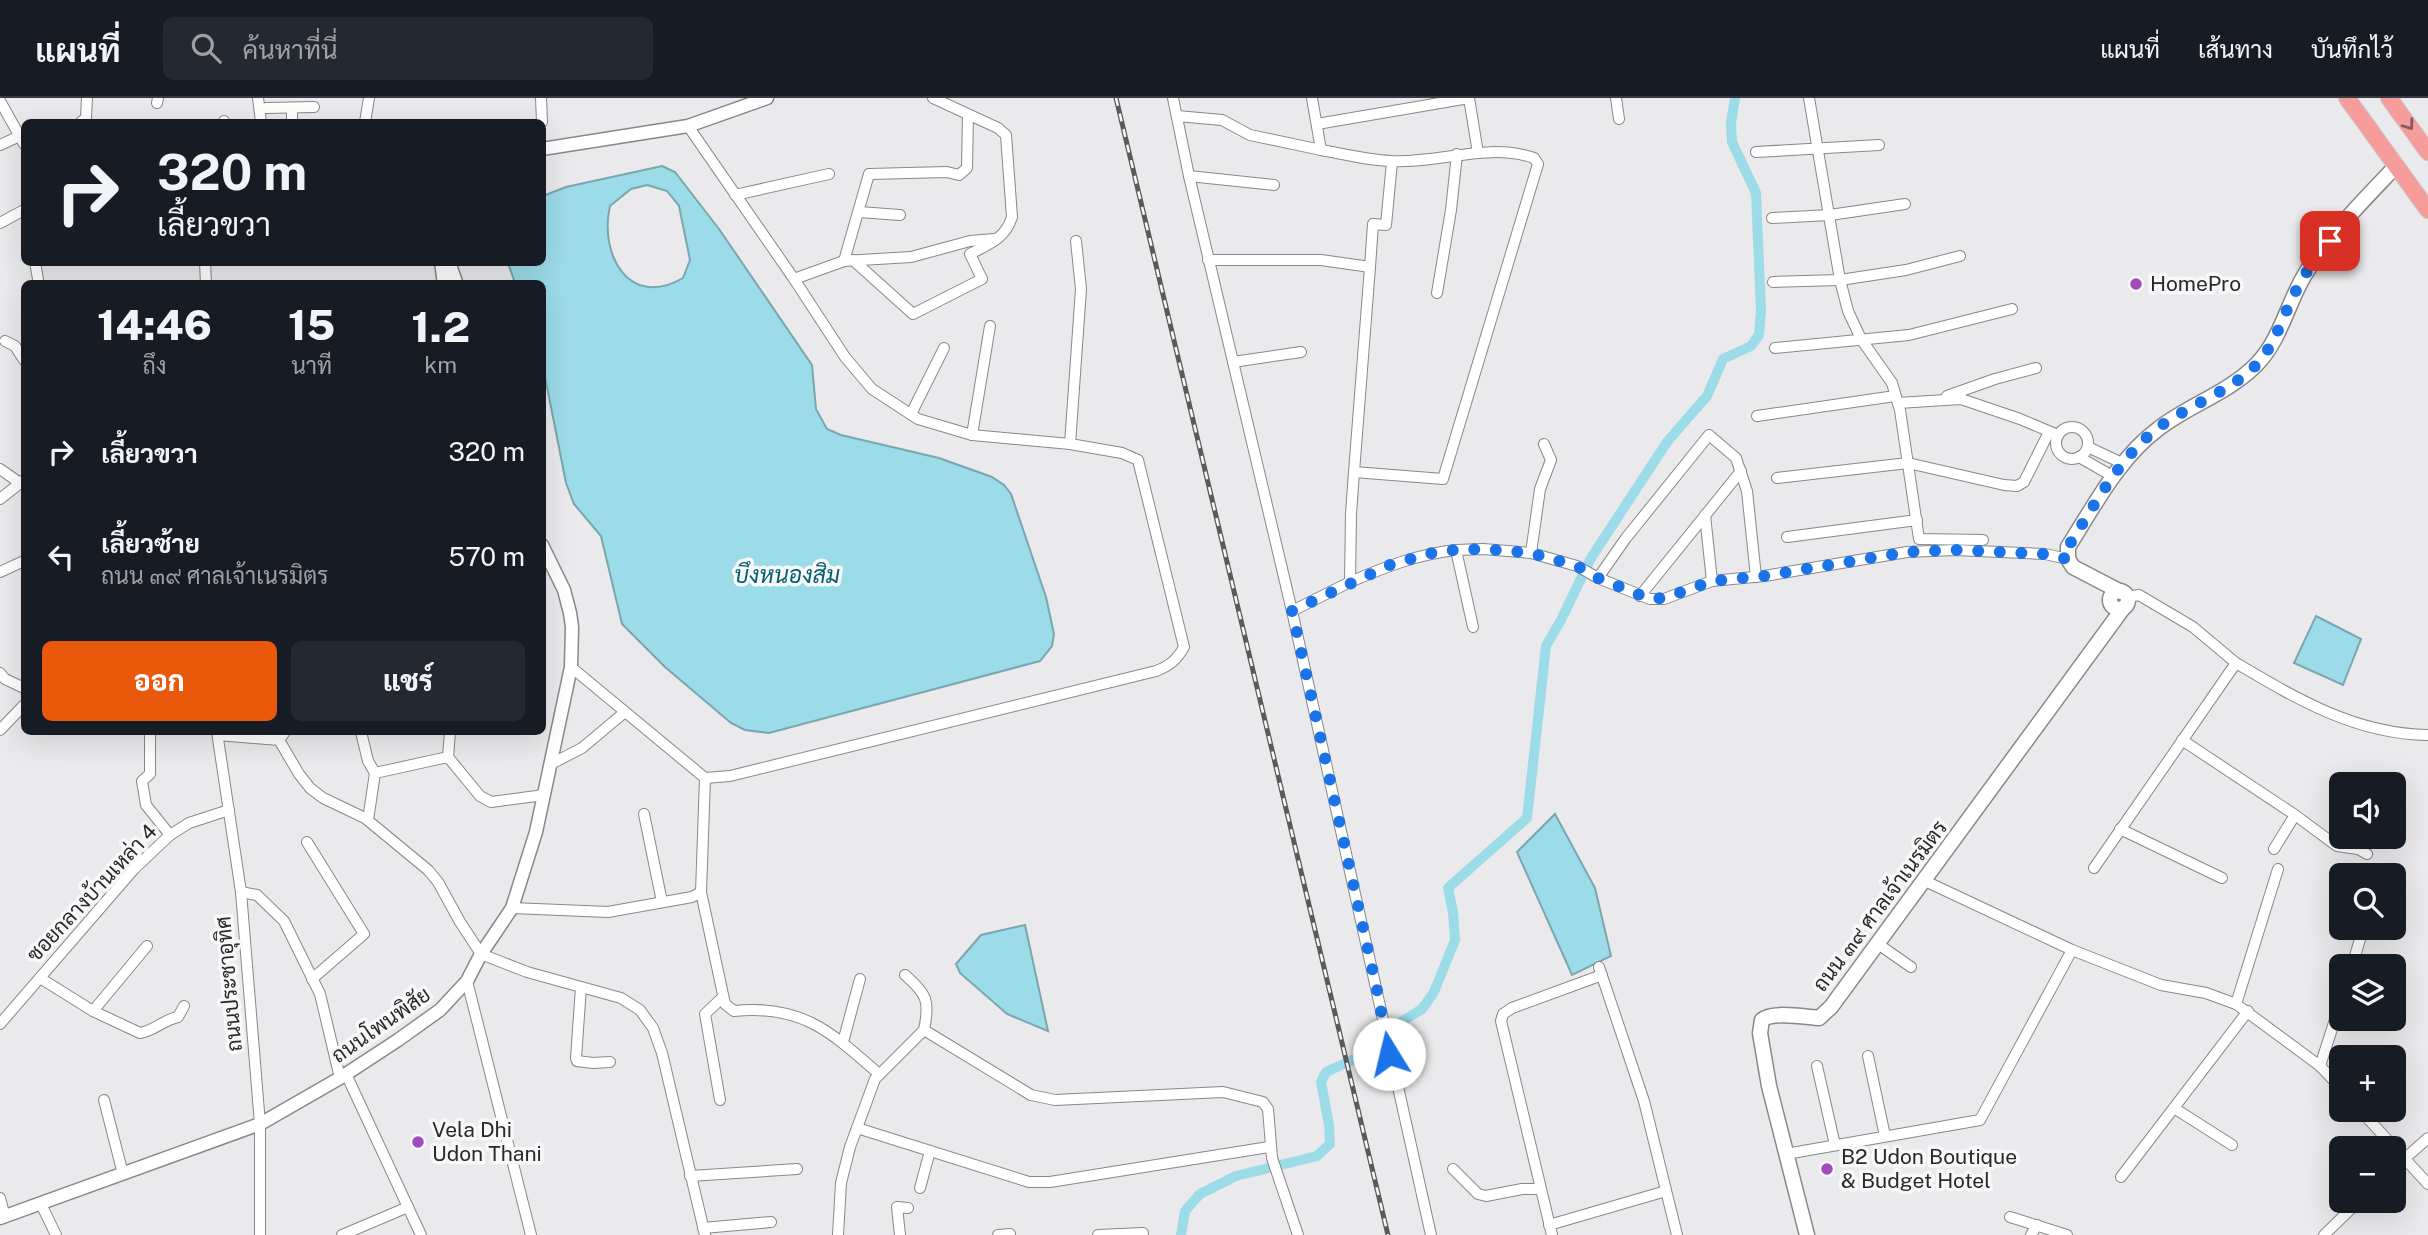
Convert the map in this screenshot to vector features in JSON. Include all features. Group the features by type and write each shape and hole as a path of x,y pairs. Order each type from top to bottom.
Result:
{"highway":[{"path":"2347,98 2428,210"},
{"path":"2389,98 2428,152"}],"main road":[{"path":"2119,600 2099,582 2073,567 2068,559 2068,547 2114,477 2136,449 2158,429 2231,385 2257,364 2278,332 2291,300 2317,256 2396,166"},
{"name":"ถนน ๓๙ ศาลเจ้าเนรมิตร","path":"1803,1234 1763,1059 1760,1033 1762,1020 1766,1016 1774,1015 1819,1017 1831,1007 2112,625 2119,600"}],"street":[{"path":"85,119 87,98"},
{"path":"258,98 261,119"},
{"path":"366,119 369,98"},
{"path":"541,102 550,98"},
{"path":"849,260 913,314 982,279 970,254 1000,238 1012,217 1006,135 998,128 933,98"},
{"path":"1173,98 1188,176 1292,611 1431,1235"},
{"path":"1312,98 1321,150"},
{"path":"1317,124 1469,98 1478,153"},
{"path":"1616,98 1619,119"},
{"path":"1809,98 1840,280 1848,311 1861,339 1892,383 1908,463 1919,539 1983,540"},
{"path":"546,148 688,126 764,99"},
{"path":"0,101 21,135"},
{"path":"266,108 314,107"},
{"path":"292,108 292,119"},
{"path":"849,260 869,174 947,172 959,175 967,168 968,114"},
{"path":"1177,116 1222,120 1250,135 1392,162 1515,152 1534,158 1538,164 1443,479 1354,472"},
{"path":"571,667 705,778 730,776 1156,671 1168,666 1184,647 1138,460 1122,453 1070,444 972,435 918,419 872,389 845,358 688,126"},
{"path":"0,145 21,139"},
{"path":"1756,152 1879,145"},
{"path":"1437,293 1457,155"},
{"path":"1350,582 1354,472 1373,224 1386,225 1392,162"},
{"path":"735,195 829,174"},
{"path":"1188,176 1274,185"},
{"path":"1772,218 1830,215 1905,204"},
{"path":"0,223 21,212"},
{"path":"859,212 900,215"},
{"path":"794,279 849,260 911,257 970,241 1000,238"},
{"path":"1070,444 1082,289 1076,242"},
{"path":"1773,282 1840,280 1906,270 1960,256"},
{"path":"1208,260 1321,260 1370,267"},
{"path":"36,266 38,279"},
{"path":"1775,348 1909,335 2012,309"},
{"path":"972,435 990,326"},
{"path":"5,341 15,346 21,355"},
{"path":"911,414 944,348"},
{"path":"1233,362 1301,352"},
{"path":"1937,400 1995,379 2036,368"},
{"path":"1757,416 1896,400 1961,399 2054,434"},
{"path":"1777,478 1908,463 2017,486 2024,482 2054,434 2069,428 2078,428 2085,434 2088,447"},
{"path":"2054,434 2061,454 2069,459 2079,457 2088,447"},
{"path":"1596,577 1709,435 1736,458 1741,471 1747,491 1756,577"},
{"path":"1531,553 1540,489 1551,460 1544,444"},
{"path":"2088,447 2124,464"},
{"path":"2079,457 2114,477"},
{"path":"0,469 21,481"},
{"path":"1640,596 1741,471"},
{"path":"0,499 21,483"},
{"path":"1705,515 1713,581"},
{"path":"1787,537 1917,520"},
{"path":"1292,611 1350,582 1403,560 1456,550 1531,553 1581,568 1640,596 1664,598 1713,581 1756,577 1907,552 1955,550 2045,554 2068,559"},
{"path":"1456,550 1473,627"},
{"name":"ถนนโพนพิสัย","path":"2,1217 260,1124 343,1076 440,1010 467,981 481,954 512,908 536,832 571,667 570,613 564,590 546,553"},
{"path":"0,572 21,562"},
{"path":"2119,600 2139,595 2193,627 2236,663 2295,696 2365,727 2402,734 2428,735"},
{"path":"2094,868 2236,663"},
{"path":"0,673 5,679 21,687"},
{"path":"0,730 21,708"},
{"path":"551,764 582,748 625,712"},
{"path":"150,735 150,774 142,781 146,805 170,835"},
{"name":"ถนนประชาอุทิศ","path":"217,735 241,892 260,1124 260,1235"},
{"path":"260,735 282,736 299,774 310,788 323,798 368,820 428,870 439,882 481,954 527,972 621,998 640,1010 653,1028 662,1053 704,1231 771,1222"},
{"path":"362,735 368,761 375,773 368,820"},
{"path":"450,735 448,757 480,796 491,802 544,795"},
{"path":"2182,740 2337,846 2358,849 2367,854"},
{"path":"375,773 448,757"},
{"path":"705,778 701,892 725,1004 734,1011 776,1011 808,1021 835,1035 879,1074"},
{"name":"ซอยกลางบ้านเหล่า 4","path":"0,1024 134,869 170,835 189,823 229,810"},
{"path":"644,814 662,902"},
{"path":"2274,849 2295,815"},
{"path":"2120,829 2222,878"},
{"path":"307,842 364,934 312,979"},
{"path":"2236,1004 2278,869"},
{"path":"1925,881 2071,950 2161,985 2206,993 2236,1004 2329,1075"},
{"path":"241,892 257,895 284,921 320,994 343,1076 421,1235"},
{"path":"512,908 608,912 692,897 701,892"},
{"path":"1878,944 1911,967"},
{"path":"93,1011 148,946"},
{"path":"1786,1154 1980,1120 2071,950"},
{"path":"1666,1191 1550,1230 1502,1026 1502,1017 1512,1008 1601,971 1644,1101 1677,1235"},
{"path":"838,1235 841,1183 874,1079 924,1030 927,999 905,975"},
{"path":"40,978 93,1011 144,1033 166,1020 178,1017 184,1006"},
{"path":"843,1042 860,979"},
{"path":"467,981 531,1235"},
{"path":"581,987 577,1061 610,1062"},
{"path":"720,1100 705,1014 723,997"},
{"path":"2121,1177 2248,1012"},
{"path":"924,1030 1031,1095 1055,1100 1223,1092 1263,1102 1268,1110 1269,1147 1298,1235"},
{"path":"2320,1066 2331,1031"},
{"path":"1868,1056 1885,1136"},
{"path":"1817,1066 1835,1145"},
{"path":"104,1100 123,1174"},
{"path":"2174,1108 2232,1144"},
{"path":"2371,1122 2384,1136"},
{"path":"857,1128 1029,1182 1050,1182 1269,1147"},
{"path":"2406,1157 2428,1138"},
{"path":"920,1188 930,1151"},
{"path":"2406,1159 2428,1184"},
{"path":"690,1176 797,1169"},
{"path":"1453,1169 1478,1194 1486,1196 1522,1189 1540,1189"},
{"path":"0,1198 2,1217"},
{"path":"40,1204 56,1235"},
{"path":"342,1235 408,1207"},
{"path":"900,1235 897,1207 908,1208"},
{"path":"2324,1235 2347,1213"},
{"path":"2010,1217 2034,1230 2067,1235"},
{"path":"1098,1235 1143,1233"},
{"path":"998,1235 1010,1234"}],"water":[{"name":"บึงหนองสิม","path":"662,166 675,172 719,229 812,365 816,409 827,429 841,435 939,458 992,477 1011,494 1046,597 1054,634 1052,646 1040,661 769,733 745,730 731,723 665,667 622,624 601,536 574,504 566,483 546,382 546,280 514,280 509,266 546,266 546,195 566,187","holes":["647,185 667,191 679,206 690,260 683,278 664,286 647,287 633,282 622,272 609,242 610,206 631,189"]},
{"path":"2316,616 2361,639 2343,685 2294,663"},
{"path":"1555,814 1595,888 1611,956 1572,975 1517,852"},
{"path":"1025,925 1048,1031 1007,1014 960,973 956,964 981,935"}],"waterway":[{"path":"1181,1235 1185,1211 1200,1194 1236,1176 1317,1156 1330,1144 1321,1082 1326,1072 1359,1057 1398,1024 1422,1009 1434,992 1455,940 1448,888 1527,818 1546,646 1591,558 1667,442 1707,396 1723,359 1751,346 1759,335 1761,311 1756,193 1732,142 1731,123 1735,98"}],"railway":[{"path":"1116,98 1388,1235"}],"place":[{"name":"HomePro","path":"2136,284"},
{"name":"Vela Dhi Udon Thani","path":"418,1142"},
{"name":"B2 Udon Boutique & Budget Hotel","path":"1827,1169"}],"route":[{"path":"1389,1054 1326,755 1292,611 1392,564 1436,552 1456,550 1531,553 1577,566 1598,578 1650,599 1664,598 1713,581 1764,576 1907,552 1955,550 2045,554 2068,559 2068,547 2114,477 2136,449 2158,429 2198,402 2231,385 2257,364 2278,332 2304,275 2330,241"}]}
